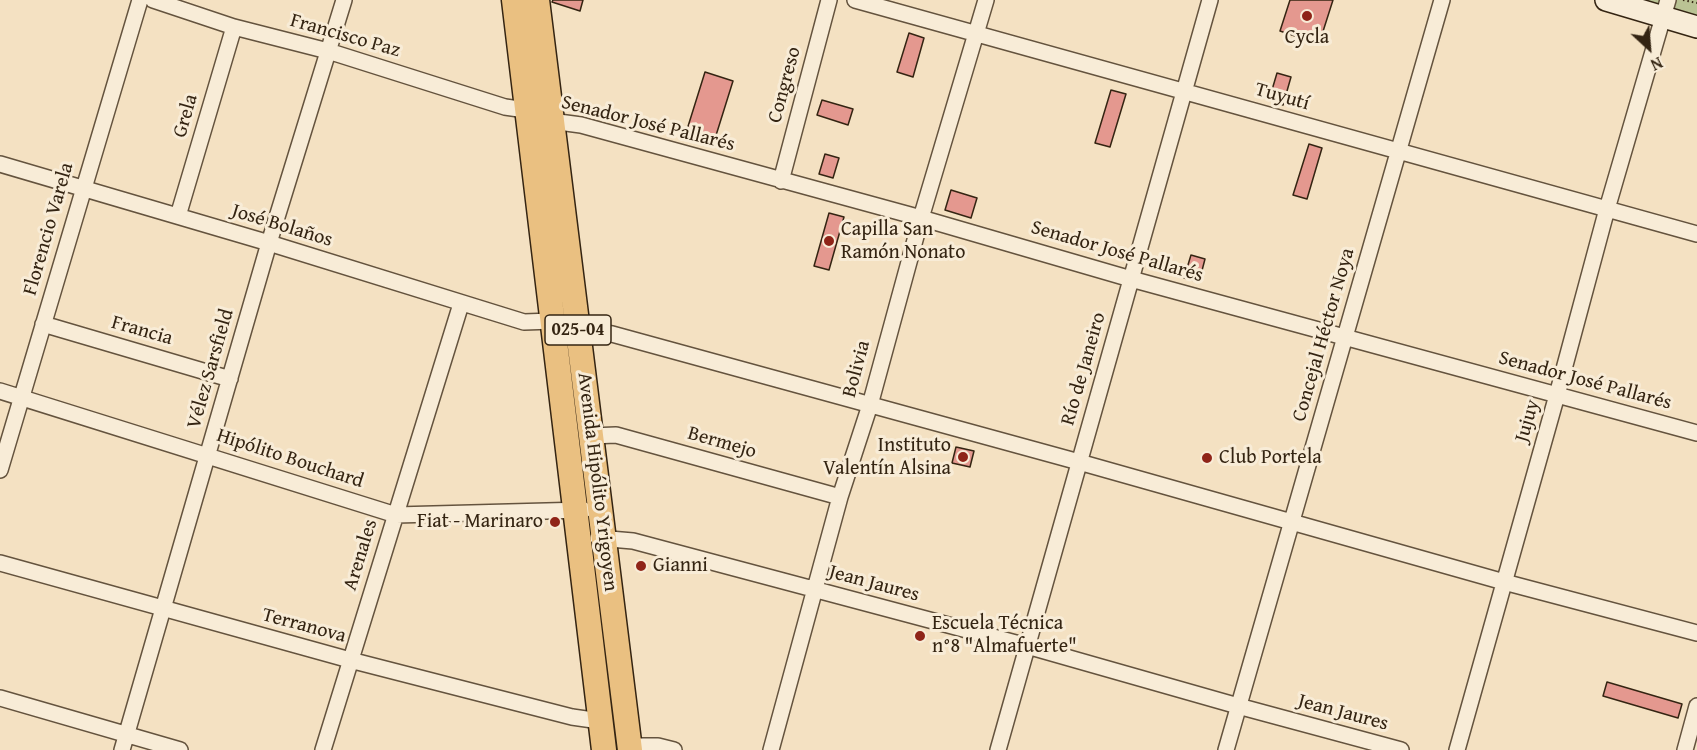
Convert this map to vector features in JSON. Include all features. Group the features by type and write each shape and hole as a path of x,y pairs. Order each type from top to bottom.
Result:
{"main road":[{"name":"Avenida Hipólito Yrigoyen","path":"514,0 604,750"},
{"name":"Avenida Hipólito Yrigoyen","path":"537,0 630,748"},
{"path":"1606,0 1666,9 1697,27"}],"street":[{"name":"Florencio Varela","path":"0,470 140,0"},
{"name":"Francisco Paz","path":"153,0 234,27 328,51 506,106 526,110"},
{"name":"Vélez Sarsfield","path":"122,750 269,243 344,0"},
{"name":"Congreso","path":"781,180 829,0"},
{"name":"Tuyutí","path":"855,0 1697,234"},
{"name":"Bolivia","path":"771,750 840,497 870,405 921,218 986,0"},
{"name":"Río de Janeiro","path":"998,750 1210,0"},
{"name":"Concejal Héctor Noya","path":"1226,750 1442,0"},
{"name":"Jujuy","path":"1457,750 1557,395 1606,209 1666,9"},
{"name":"Grela","path":"178,216 234,27"},
{"name":"Senador José Pallarés","path":"526,110 551,121 581,125 921,218 1344,338 1697,433"},
{"name":"José Bolaños","path":"0,164 269,243 524,322 553,321"},
{"name":"Arenales","path":"323,750 461,304"},
{"name":"Francia","path":"43,324 230,379"},
{"path":"578,329 612,334 1504,582 1697,633"},
{"name":"Hipólito Bouchard","path":"0,391 396,515 574,510"},
{"name":"Bermejo","path":"591,436 616,435 840,497"},
{"path":"574,510 600,509"},
{"name":"Jean Jaures","path":"578,539 605,538 633,541 1027,646 1401,750"},
{"name":"Terranova","path":"0,563 350,660 572,717 600,721"},
{"path":"0,698 180,750"},
{"path":"1684,750 1697,706"},
{"path":"630,748 658,746 674,750"}],"path":[{"path":"1683,0 1697,3"}],"green space":[{"path":"1606,0 1697,0 1697,27"}],"building":[{"path":"553,0 583,0 580,11 552,2"},
{"name":"Cycla","path":"1290,0 1333,0 1319,44 1280,31"},
{"path":"909,33 924,38 913,77 897,72"},
{"path":"705,72 733,81 713,145 685,136"},
{"path":"1277,73 1291,77 1283,105 1269,100"},
{"path":"1111,90 1126,94 1110,147 1095,143"},
{"path":"822,100 853,109 848,125 817,115"},
{"path":"1309,144 1322,148 1307,199 1293,195"},
{"path":"825,154 839,158 833,178 819,174"},
{"path":"951,190 977,198 971,218 945,210"},
{"name":"Capilla San Ramón Nonato","path":"829,213 844,217 829,270 814,266"},
{"path":"1191,255 1205,259 1199,282 1184,278"},
{"name":"Instituto Valentín Alsina","path":"956,447 974,451 970,467 952,463"},
{"path":"1607,682 1682,704 1678,718 1603,696"}],"place":[{"name":"Cycla","path":"1307,16"},
{"name":"Capilla San Ramón Nonato","path":"829,241"},
{"name":"Instituto Valentín Alsina","path":"963,457"},
{"name":"Club Portela","path":"1207,458"},
{"name":"Fiat - Marinaro","path":"555,522"},
{"name":"Gianni","path":"641,566"},
{"name":"Escuela Técnica n°8 \"Almafuerte\"","path":"920,636"}]}
